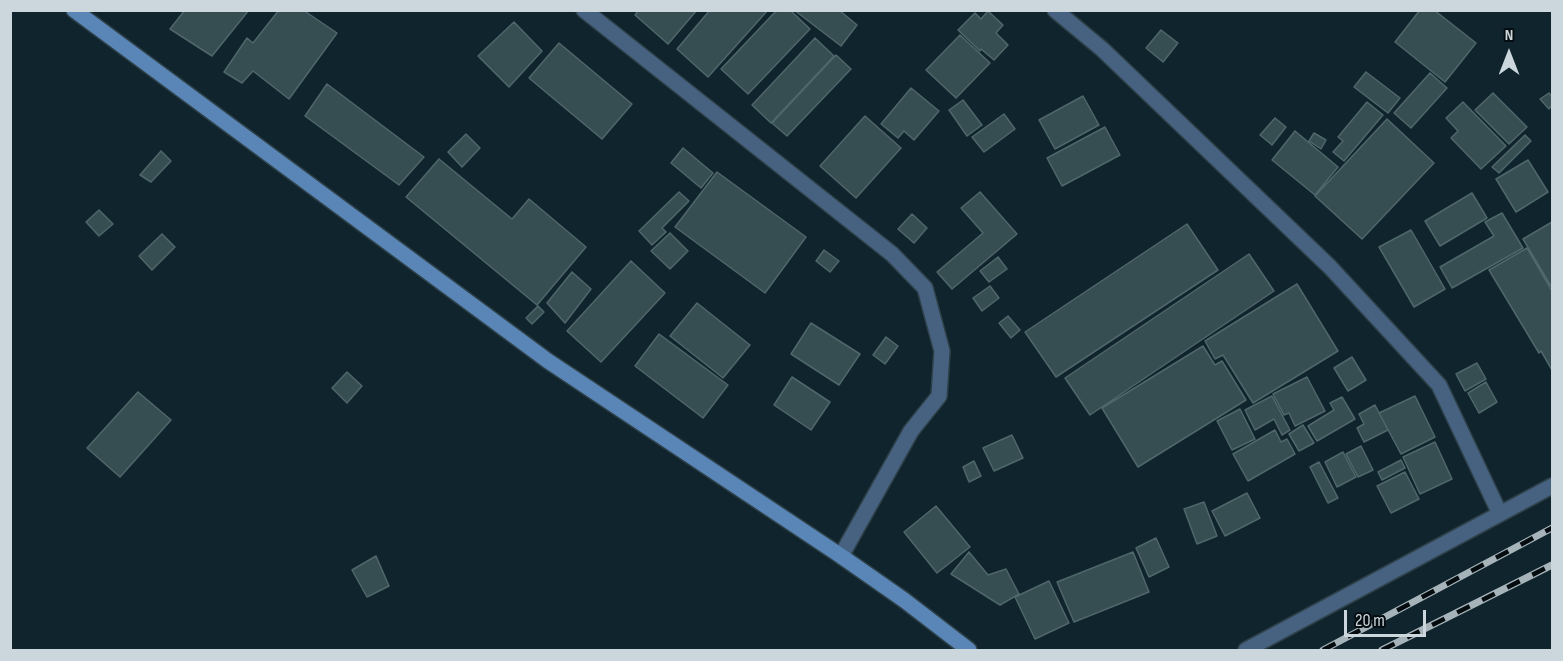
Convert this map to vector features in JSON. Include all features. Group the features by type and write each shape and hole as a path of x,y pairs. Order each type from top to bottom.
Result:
{"street":[{"path":"74,10 548,361 841,556 904,600 969,651"},
{"path":"584,10 892,254 925,288 942,351 939,396 911,431 841,556"},
{"path":"1055,10 1102,49 1330,267 1439,385 1500,514"},
{"path":"1246,651 1552,486"}],"building":[{"path":"185,10 249,10 212,56 170,29"},
{"path":"279,10 303,10 337,33 289,99 253,71 242,83 224,72 247,38 253,43"},
{"path":"639,10 697,10 668,44 635,15"},
{"path":"710,10 768,10 708,77 677,49"},
{"path":"777,10 790,10 810,29 748,94 721,69"},
{"path":"794,10 839,10 857,25 841,46"},
{"path":"1420,10 1434,10 1476,43 1445,82 1395,42"},
{"path":"988,11 1003,25 996,33 1008,45 994,60 981,49 980,51 958,30 975,13 981,19"},
{"path":"514,22 542,51 509,87 478,56"},
{"path":"1161,30 1178,43 1163,62 1146,48"},
{"path":"960,35 990,63 956,98 926,70"},
{"path":"815,38 834,56 771,123 752,105"},
{"path":"559,43 632,104 602,139 529,78"},
{"path":"836,55 851,69 787,136 772,123"},
{"path":"1366,72 1400,98 1388,113 1354,87"},
{"path":"1430,73 1447,88 1411,128 1394,113"},
{"path":"327,84 424,157 399,185 305,116"},
{"path":"911,88 939,111 914,140 904,131 898,138 881,124"},
{"path":"1493,93 1527,127 1509,144 1475,110"},
{"path":"1549,93 1552,97 1552,105 1549,109 1540,99"},
{"path":"1083,96 1099,125 1055,149 1039,120"},
{"path":"963,100 982,125 967,136 949,110"},
{"path":"1367,102 1383,115 1344,161 1333,152 1343,141 1338,137"},
{"path":"1463,102 1506,146 1481,169 1451,138 1458,131 1446,118"},
{"path":"1004,114 1015,129 984,152 972,137"},
{"path":"865,116 901,148 856,198 820,166"},
{"path":"1275,118 1286,127 1272,145 1260,135"},
{"path":"1387,119 1434,163 1362,239 1315,196"},
{"path":"1105,127 1120,155 1062,186 1047,158"},
{"path":"1295,131 1338,167 1315,195 1272,160"},
{"path":"1314,133 1326,140 1321,149 1309,141"},
{"path":"466,134 480,148 462,167 448,152"},
{"path":"1525,135 1531,141 1499,173 1492,167"},
{"path":"683,148 713,173 701,188 671,163"},
{"path":"161,151 171,161 151,182 140,175"},
{"path":"439,159 512,219 529,199 586,247 537,305 406,197"},
{"path":"1528,160 1548,192 1516,212 1496,179"},
{"path":"717,172 806,237 765,293 675,227"},
{"path":"679,192 689,201 662,228 666,232 652,245 639,231"},
{"path":"980,192 1017,234 952,289 937,272 983,233 961,208"},
{"path":"1472,193 1487,218 1440,246 1425,221"},
{"path":"99,210 113,224 99,236 86,222"},
{"path":"1502,213 1523,248 1452,288 1440,267 1494,236 1485,222"},
{"path":"912,214 927,228 914,243 898,229"},
{"path":"1552,222 1552,285 1551,286 1523,239"},
{"path":"1187,224 1218,270 1056,377 1025,332"},
{"path":"1411,230 1445,289 1414,307 1379,247"},
{"path":"670,233 688,251 670,269 651,251"},
{"path":"162,234 175,247 152,270 139,256"},
{"path":"1527,248 1552,291 1552,370 1541,351 1539,353 1489,270"},
{"path":"824,250 839,261 830,272 816,261"},
{"path":"1249,254 1274,291 1090,415 1065,378"},
{"path":"998,257 1007,269 989,282 980,271"},
{"path":"631,261 665,293 601,362 567,331"},
{"path":"572,272 591,289 565,323 547,303"},
{"path":"1297,284 1338,351 1253,403 1223,355 1215,359 1205,341"},
{"path":"990,286 999,298 982,311 973,298"},
{"path":"697,303 750,345 723,378 670,336"},
{"path":"538,306 544,312 532,324 526,318"},
{"path":"1008,316 1020,330 1011,338 999,323"},
{"path":"811,323 860,354 839,385 791,354"},
{"path":"659,334 728,385 703,418 635,366"},
{"path":"886,337 898,346 885,364 873,355"},
{"path":"1203,346 1215,365 1222,361 1246,400 1138,467 1102,408"},
{"path":"1352,357 1366,380 1348,391 1334,368"},
{"path":"1477,363 1486,379 1465,391 1456,374"},
{"path":"347,372 362,386 347,403 332,388"},
{"path":"792,377 830,402 811,430 774,405"},
{"path":"1307,377 1325,411 1295,426 1289,413 1284,415 1273,394"},
{"path":"1486,382 1497,402 1479,413 1468,393"},
{"path":"138,392 171,420 120,477 87,448"},
{"path":"1272,396 1290,430 1282,435 1274,419 1255,430 1245,410"},
{"path":"1415,396 1435,437 1401,454 1379,413"},
{"path":"1342,397 1355,419 1317,441 1308,426 1334,410 1330,403"},
{"path":"1375,405 1388,430 1364,442 1357,428 1364,424 1359,414"},
{"path":"1240,409 1255,439 1232,450 1217,421"},
{"path":"1303,425 1314,443 1299,451 1289,434"},
{"path":"1275,430 1281,442 1287,439 1295,454 1248,481 1233,454"},
{"path":"1012,435 1023,458 994,471 983,448"},
{"path":"1435,442 1452,479 1420,494 1403,457"},
{"path":"1361,446 1373,470 1358,477 1346,454"},
{"path":"1343,452 1356,477 1337,487 1325,462"},
{"path":"1401,460 1405,468 1382,480 1378,472"},
{"path":"974,461 981,476 969,482 963,467"},
{"path":"1319,462 1338,498 1328,503 1310,467"},
{"path":"1405,472 1419,499 1391,513 1377,486"},
{"path":"1247,493 1260,518 1225,536 1212,511"},
{"path":"1204,502 1217,536 1197,544 1184,509"},
{"path":"936,506 970,547 937,573 904,532"},
{"path":"1156,538 1169,567 1149,577 1136,548"},
{"path":"969,552 988,575 1006,569 1019,594 1000,605 951,574"},
{"path":"1133,552 1149,592 1074,622 1057,582"},
{"path":"376,556 389,586 367,597 352,570"},
{"path":"1049,581 1069,623 1035,639 1015,597"}],"railway":[{"path":"1323,650 1552,528"},
{"path":"1382,650 1552,565"}]}
